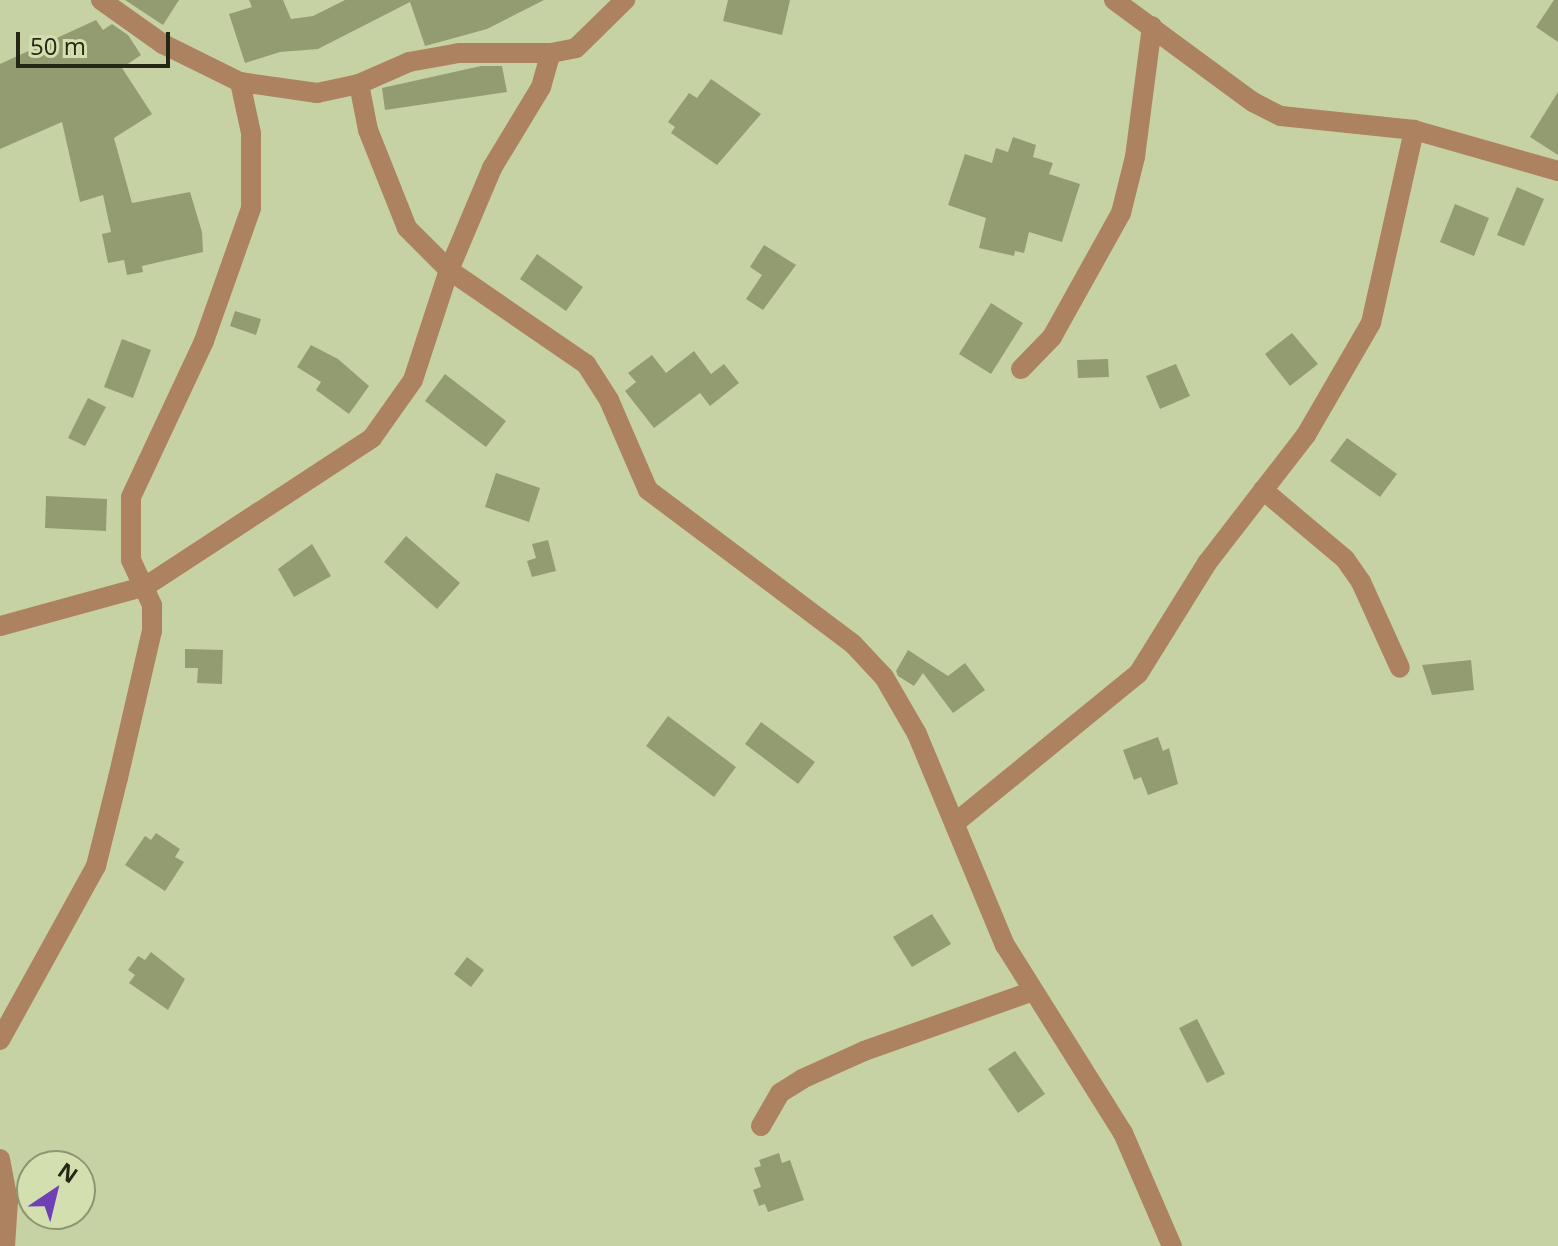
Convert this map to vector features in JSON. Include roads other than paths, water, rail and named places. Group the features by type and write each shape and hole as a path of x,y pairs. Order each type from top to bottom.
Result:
{"street":[{"path":"101,0 163,44 240,82 317,93 359,84 409,62 459,53 551,53 576,48 625,0"},
{"path":"1114,0 1253,102 1281,116 1414,130 1558,171"},
{"path":"1021,369 1052,337 1121,213 1135,157 1152,26"},
{"path":"0,626 146,586 372,438 413,380 449,270 492,168 541,87 551,53"},
{"path":"0,1040 96,866 152,631 146,586 131,560 131,497 204,341 251,208 251,133 240,82"},
{"path":"359,84 368,130 407,228 449,270 586,364 609,400 648,490 832,627 884,677 917,734 1031,992 1123,1133 1172,1246"},
{"path":"955,823 1138,674 1207,563 1306,435 1371,323 1414,130"},
{"path":"1263,490 1345,559 1361,582 1400,668"},
{"path":"761,1126 780,1093 802,1079 864,1051 1031,992"},
{"path":"0,1159 8,1201 5,1246"}]}
